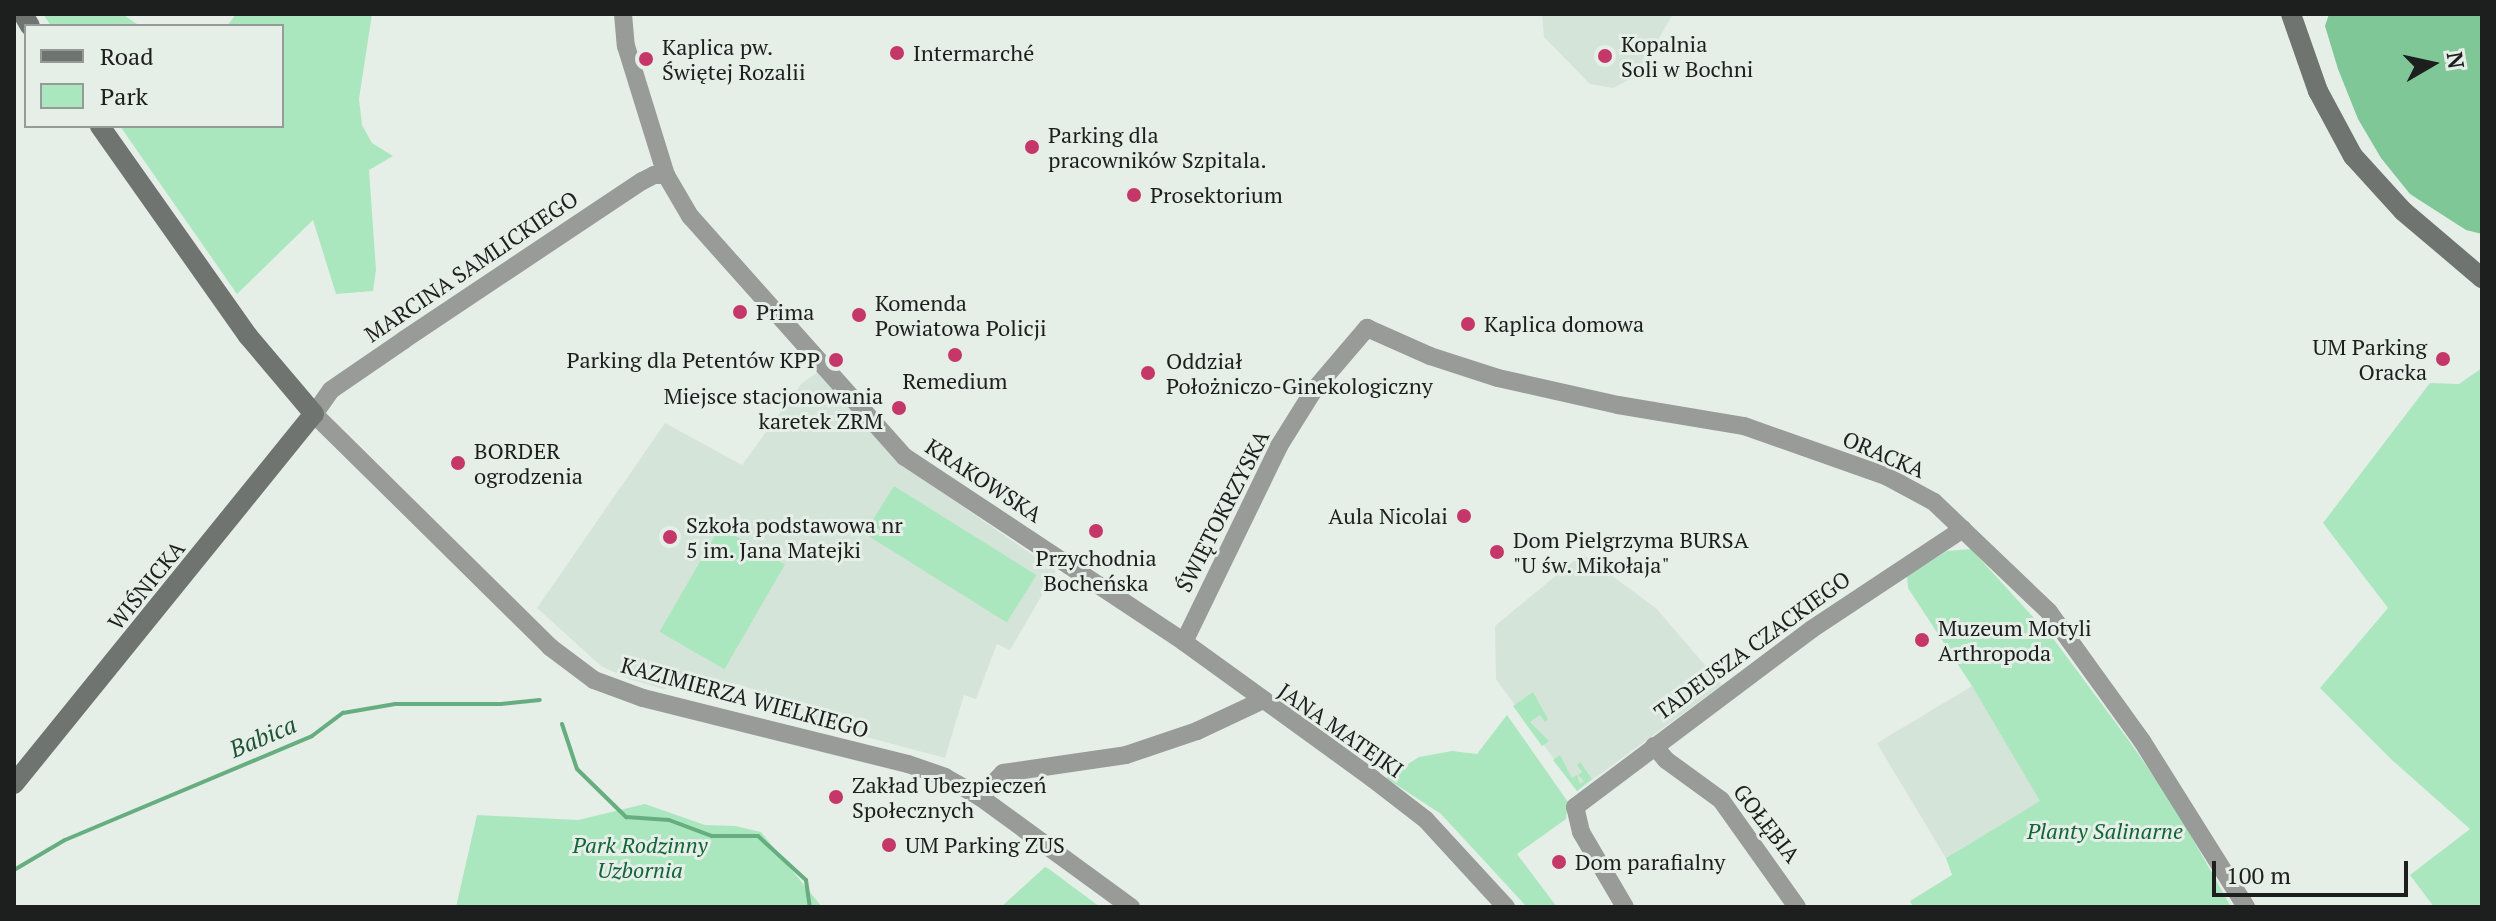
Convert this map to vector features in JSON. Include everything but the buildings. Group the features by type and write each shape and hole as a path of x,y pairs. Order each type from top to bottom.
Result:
{"main road":[{"path":"2291,14 2324,105 2353,156 2396,204 2482,278"},
{"path":"101,128 248,336 314,414"},
{"name":"WIŚNICKA","path":"14,784 314,414"}],"street":[{"name":"KRAKOWSKA","path":"623,14 626,46 666,175 690,216 905,457 1184,642 1261,701"},
{"name":"MARCINA SAMLICKIEGO","path":"314,414 331,390 404,340 642,181 654,175 666,175"},
{"name":"ŚWIĘTOKRZYSKA","path":"1184,642 1279,446 1314,390 1367,328"},
{"name":"ORACKA","path":"1367,328 1430,356 1524,385 1744,426 1886,476 1934,502 2049,612 2142,741 2246,907"},
{"name":"KAZIMIERZA WIELKIEGO","path":"314,414 550,647 594,680 643,698 917,767 954,781 1131,907"},
{"name":"TADEUSZA CZACKIEGO","path":"1625,907 1581,832 1575,807 1812,629 1963,529"},
{"name":"JANA MATEJKI","path":"980,797 1003,773 1126,755 1197,731 1261,701 1426,820 1506,907"},
{"name":"GOŁĘBIA","path":"1654,746 1666,760 1721,800 1797,907"}],"shaded area":[{"name":"Kopalnia Soli w Bochni","path":"1542,14 1673,14 1637,76 1613,88 1590,84 1544,37"},
{"path":"818,372 924,480 1056,571 1010,650 997,644 976,699 964,695 945,758 821,725 789,701 737,684 692,680 664,689 629,679 601,666 537,608 665,423 742,465 801,384"},
{"path":"1582,554 1656,608 1722,685 1577,791 1496,679 1495,626"},
{"path":"1972,686 2041,801 1946,858 1877,743"}],"green space":[{"path":"43,14 122,14 137,24 50,24"},
{"path":"236,14 372,14 359,99 362,125 372,143 393,156 369,170 376,270 373,291 336,294 313,220 237,294 121,128 284,128 284,24 228,24"},
{"path":"2329,14 2482,14 2482,234 2466,230 2410,194 2381,158 2358,119 2338,69 2325,26"},
{"path":"2482,368 2482,907 2434,907 2410,875 2470,829 2392,760 2320,688 2388,608 2323,523 2430,383 2459,384"},
{"path":"894,486 1036,575 1007,623 864,533"},
{"path":"720,527 785,564 724,669 660,632"},
{"name":"Planty Salinarne","path":"1971,549 2055,641 2127,738 2174,805 2231,907 1913,907 1910,901 1952,875 1946,858 2040,801 1972,686 1908,588 1907,576 1947,551"},
{"path":"1533,692 1548,719 1545,722 1540,715 1530,722 1549,741 1542,746 1513,706"},
{"path":"1507,715 1568,802 1566,819 1517,854 1557,907 1527,907 1441,814 1386,778 1419,757 1452,751 1477,754"},
{"path":"1560,755 1572,778 1577,775 1580,784 1584,781 1578,775 1582,772 1577,765 1580,762 1592,779 1577,791 1553,760"},
{"name":"Park Rodzinny Uzbornia","path":"645,804 705,825 735,826 761,832 822,907 456,907 477,815 578,820"},
{"path":"1045,867 1049,869 1100,907 1001,907"}],"waterway":[{"name":"Babica","path":"14,870 65,840 312,736 343,713 395,704 501,704 540,700"},
{"name":"Babica","path":"562,724 577,769 626,817 669,820 712,836 758,836 806,880 810,907"}],"place":[{"name":"Intermarché","path":"897,53"},
{"name":"Kopalnia Soli w Bochni","path":"1605,56"},
{"name":"Kaplica pw. Świętej Rozalii","path":"646,59"},
{"name":"Parking dla pracowników Szpitala.","path":"1032,147"},
{"name":"Prosektorium","path":"1134,195"},
{"name":"Prima","path":"740,312"},
{"name":"Komenda Powiatowa Policji","path":"859,315"},
{"name":"Kaplica domowa","path":"1468,324"},
{"name":"Remedium","path":"955,355"},
{"name":"UM Parking Oracka","path":"2443,359"},
{"name":"Parking dla Petentów KPP","path":"836,360"},
{"name":"Oddział Położniczo-Ginekologiczny","path":"1148,373"},
{"name":"Miejsce stacjonowania karetek ZRM","path":"899,408"},
{"name":"BORDER ogrodzenia","path":"458,463"},
{"name":"Aula Nicolai","path":"1464,516"},
{"name":"Przychodnia Bocheńska","path":"1096,531"},
{"name":"Szkoła podstawowa nr 5 im. Jana Matejki","path":"670,537"},
{"name":"Dom Pielgrzyma BURSA \"U św. Mikołaja\"","path":"1497,552"},
{"name":"Muzeum Motyli Arthropoda","path":"1922,640"},
{"name":"Zakład Ubezpieczeń Społecznych","path":"836,797"},
{"name":"UM Parking ZUS","path":"889,845"},
{"name":"Dom parafialny","path":"1559,862"}]}
